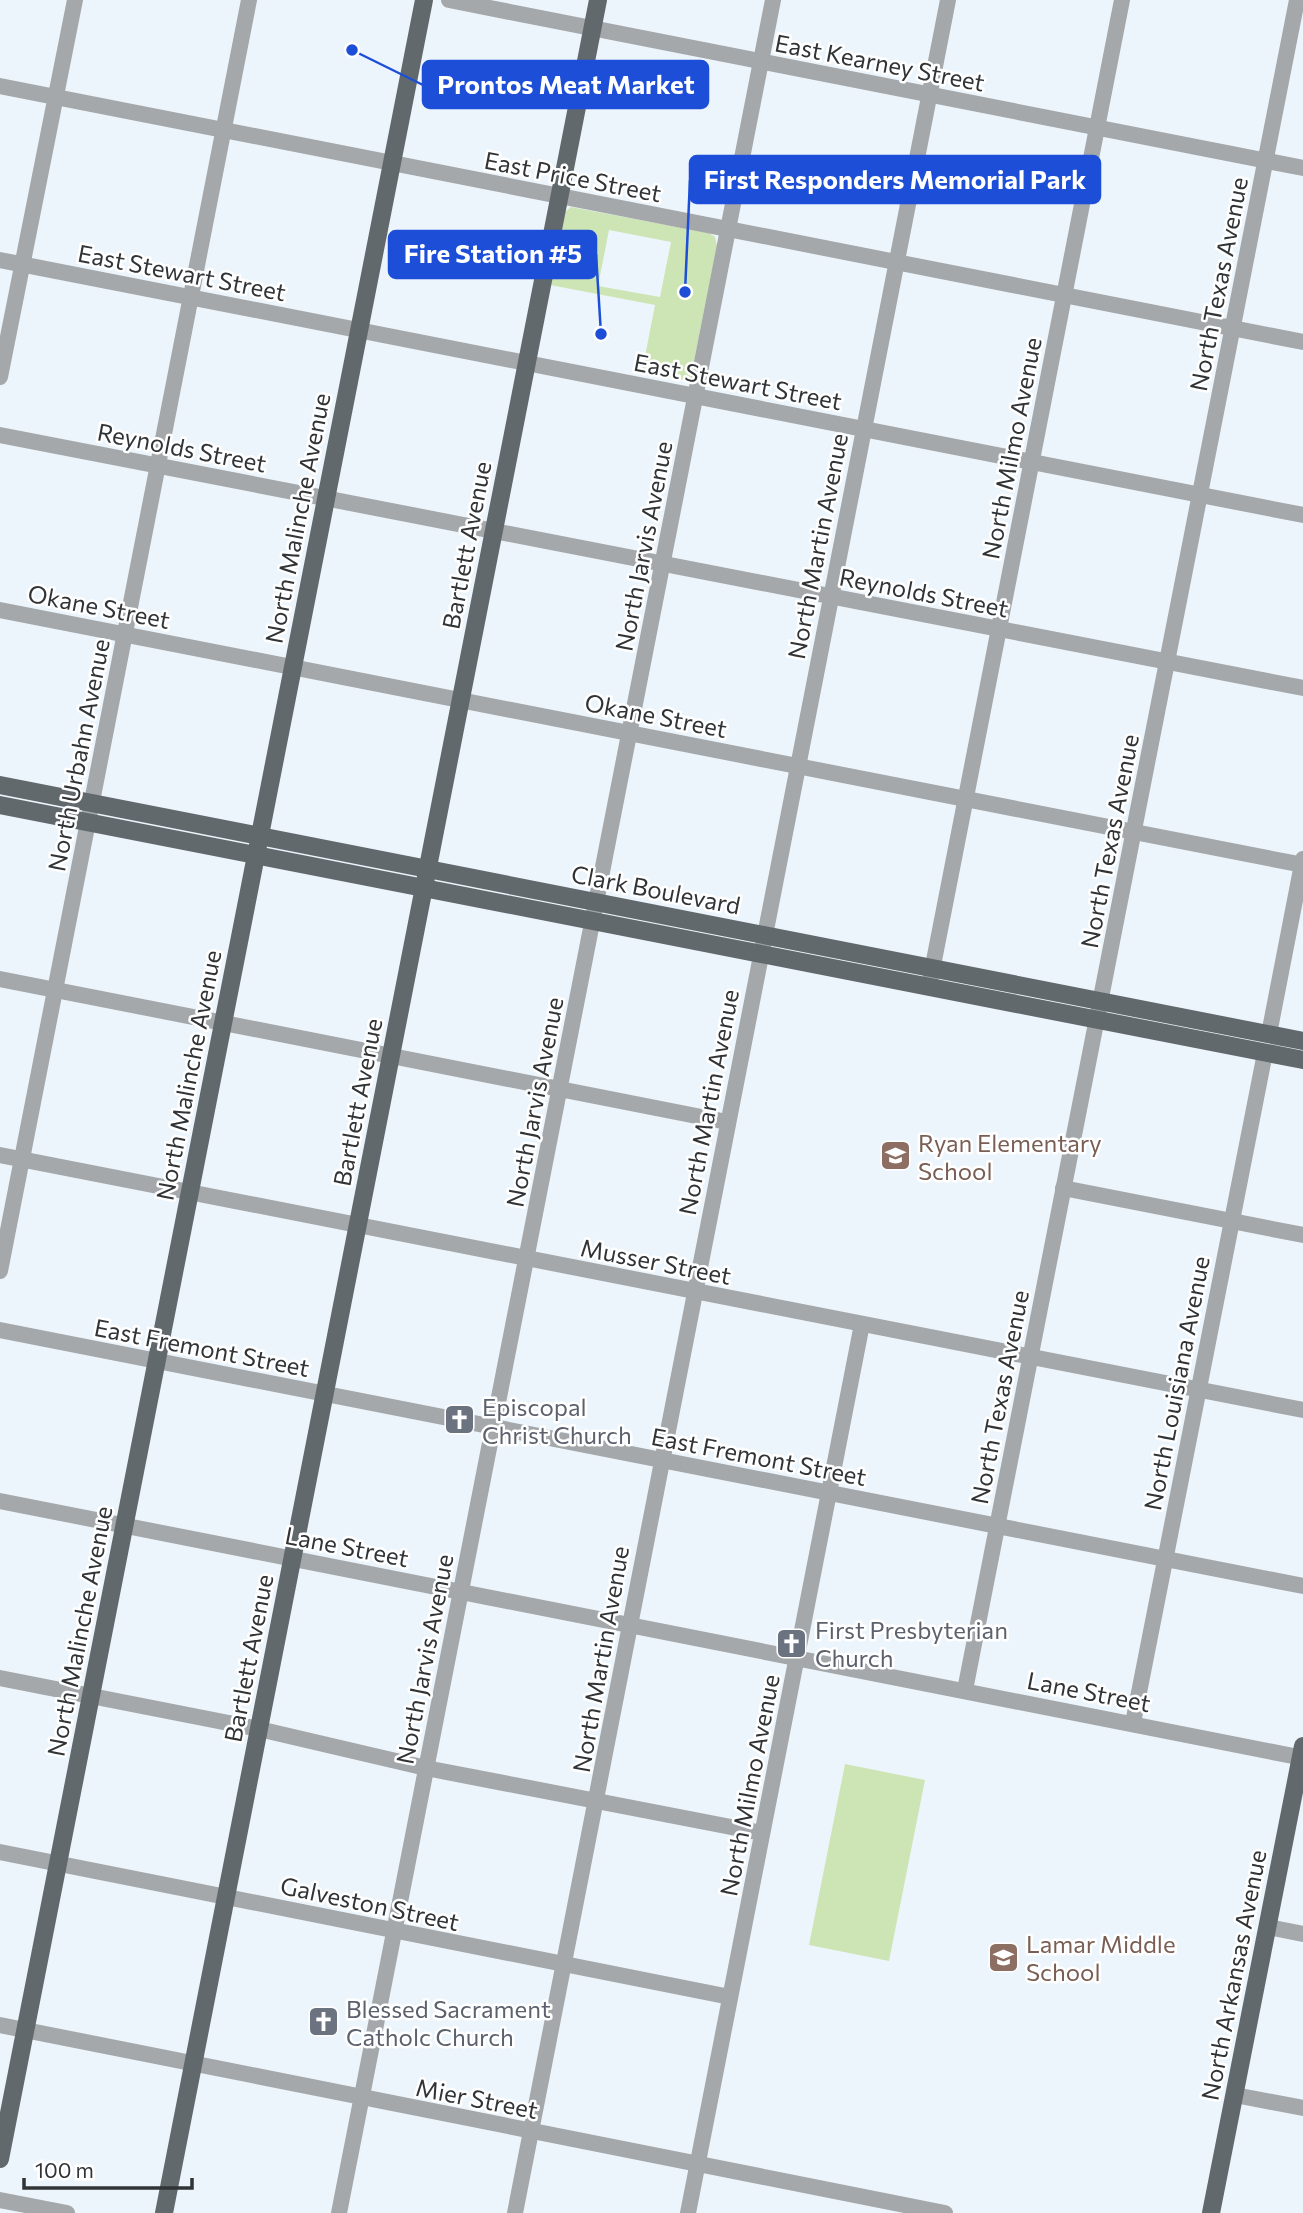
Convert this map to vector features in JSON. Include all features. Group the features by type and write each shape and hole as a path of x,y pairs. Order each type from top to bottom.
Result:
{"main road":[{"name":"North Malinche Avenue","path":"0,2159 424,0"},
{"name":"Bartlett Avenue","path":"164,2213 598,0"},
{"name":"Clark Boulevard","path":"0,785 1303,1041"},
{"name":"Clark Boulevard","path":"0,805 1303,1060"},
{"name":"North Arkansas Avenue","path":"1212,2213 1302,1754"}],"street":[{"path":"0,377 75,0"},
{"name":"North Urbahn Avenue","path":"0,1272 249,0"},
{"name":"East Kearney Street","path":"449,0 1303,168"},
{"name":"North Jarvis Avenue","path":"338,2213 773,0"},
{"name":"North Martin Avenue","path":"515,2213 948,0"},
{"name":"North Milmo Avenue","path":"929,987 1122,0"},
{"name":"North Texas Avenue","path":"965,1690 1297,0"},
{"name":"East Price Street","path":"0,86 1303,342"},
{"name":"East Stewart Street","path":"0,260 1303,515"},
{"name":"Reynolds Street","path":"0,435 1303,688"},
{"name":"Okane Street","path":"0,610 1303,863"},
{"path":"1269,1034 1303,863"},
{"path":"0,979 727,1122"},
{"name":"North Louisiana Avenue","path":"1133,1723 1265,1053"},
{"name":"Musser Street","path":"0,1155 1303,1410"},
{"path":"1063,1188 1303,1235"},
{"name":"North Milmo Avenue","path":"688,2213 862,1324"},
{"name":"East Fremont Street","path":"0,1330 1303,1586"},
{"name":"Lane Street","path":"0,1501 1302,1754"},
{"path":"0,1678 259,1729 426,1768 762,1833"},
{"name":"Galveston Street","path":"0,1852 730,1997"},
{"path":"1268,1927 1303,1934"},
{"name":"Mier Street","path":"0,2025 698,2164 864,2205 945,2213"},
{"path":"1234,2095 1303,2108"},
{"path":"0,2200 67,2213"}],"green space":[{"path":"571,207 709,233 715,237 717,246 690,381 642,372 655,305 550,285 565,212","holes":["609,230 671,242 660,297 598,286"]},
{"path":"845,1764 925,1780 889,1961 809,1945"}],"place":[{"name":"Prontos Meat Market","path":"352,50"},
{"name":"First Responders Memorial Park","path":"685,292"},
{"name":"Fire Station #5","path":"601,334"},
{"name":"Ryan Elementary School","path":"895,1156"},
{"name":"Episcopal Christ Church","path":"459,1420"},
{"name":"First Presbyterian Church","path":"792,1643"},
{"name":"Lamar Middle School","path":"1003,1957"},
{"name":"Blessed Sacrament Catholc Church","path":"323,2022"}]}
